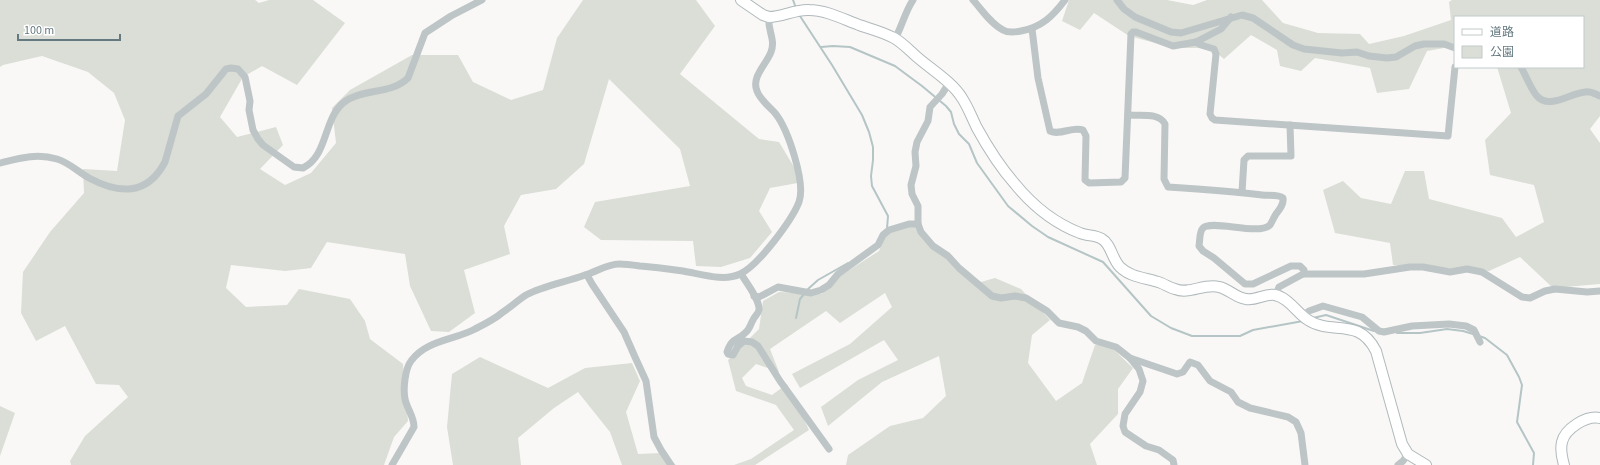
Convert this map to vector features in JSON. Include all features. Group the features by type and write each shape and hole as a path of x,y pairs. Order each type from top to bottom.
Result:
{"street":[{"path":"0,163 41,155 67,163 88,177 109,187 132,190 140,187 152,179 165,162 178,116 206,94 226,70 231,68 238,70 245,77 250,101 249,110 253,130 263,145 294,167 303,168 313,161 319,152 332,116 343,102 360,95 394,87 404,82 408,78 425,33 451,16 482,0"},
{"path":"741,0 768,17 808,10 827,13 881,31 895,39 945,89 961,97 996,160 1015,185 1038,208 1056,222 1081,234 1101,238 1107,243 1120,268 1139,277 1161,283 1177,290 1186,291 1208,286 1221,287 1244,299 1255,300 1267,295 1276,295 1286,300 1309,321 1320,325 1349,329 1361,333 1370,340 1376,351 1402,444 1404,461 1426,465"},
{"path":"895,39 900,30 907,8 913,0"},
{"path":"973,0 994,24 1004,31 1016,32 1032,29 1044,22 1056,13 1065,0"},
{"path":"1117,0 1124,9 1136,17 1171,32 1181,33 1242,15 1253,18 1288,42 1304,49 1342,53 1357,52 1369,56 1387,58 1396,57 1415,46 1424,44 1444,44 1454,48"},
{"path":"392,465 399,450 411,434 414,426 414,420 405,398 408,369 411,361 429,347 474,330 505,312 529,294 587,275 610,265 619,264 673,269 721,277 733,277 741,274 755,263 779,233 799,201 801,188 800,174 783,124 756,91 755,84 757,76 770,53 773,44 768,17"},
{"path":"1032,29 1038,78 1050,131 1054,133 1077,128 1083,130 1086,136 1085,180 1089,183 1121,182 1125,178 1131,34 1136,32 1173,46 1196,42 1221,29 1231,18"},
{"path":"1196,42 1214,49 1216,54 1210,114 1212,118 1216,120 1448,136 1455,68"},
{"path":"1522,68 1536,95 1544,101 1555,102 1572,95 1586,92 1600,96"},
{"path":"945,89 930,107 928,121 917,142 915,152 916,166 911,185 912,194 918,206 918,224 921,232 933,246 948,256 959,268 992,296 1001,298 1015,296 1026,298 1047,311 1059,323 1078,327 1086,331 1096,341 1116,347 1130,358 1139,369 1143,380 1140,392 1125,414 1123,426 1125,432 1146,446 1158,450 1173,460 1174,465"},
{"path":"1128,115 1158,116 1165,124 1164,179 1168,187 1242,192 1281,196 1284,198 1270,225 1264,228 1234,228 1209,224 1204,227 1201,231 1199,246 1203,251 1214,258 1245,284 1254,284 1291,266 1300,266 1304,270 1303,274"},
{"path":"1242,192 1244,160 1248,156 1291,156 1290,125"},
{"path":"754,296 759,297 778,287 811,293 821,290 829,285 838,274 878,245 883,235 889,230 909,224 918,224"},
{"path":"1276,295 1280,287 1303,274 1364,274 1410,267 1423,267 1450,272 1467,269 1482,272 1522,297 1530,298 1545,291 1555,289 1586,292 1600,291"},
{"path":"741,274 759,305 759,312 753,320 750,328 744,334 733,340 729,346 727,352 728,354 733,355 738,346 744,342 752,342 758,346 780,382 829,448"},
{"path":"587,275 624,332 636,357 646,381 654,438 671,465"},
{"path":"1302,316 1309,311 1323,306 1362,317 1379,331 1384,332 1412,326 1449,324 1466,326 1474,330 1480,342"},
{"path":"1130,358 1177,374 1182,372 1190,362 1198,366 1210,381 1231,392 1238,402 1250,408 1288,416 1296,422 1301,433 1305,465"},
{"path":"1564,465 1562,442 1568,432 1575,425 1586,420 1596,417 1600,418"},
{"path":"398,465 401,457 399,450"}],"green space":[{"path":"0,0 255,0 259,3 269,0 313,0 345,23 297,85 262,66 243,77 220,117 237,137 276,127 283,145 260,169 285,185 311,173 336,143 332,108 350,90 412,55 458,55 473,82 511,100 543,90 557,38 583,0 696,0 715,26 680,74 759,139 779,142 803,182 770,188 759,211 772,232 750,258 721,267 696,266 693,241 601,240 584,227 595,202 690,186 680,149 609,79 584,164 556,189 521,195 504,226 510,254 464,270 475,313 449,332 431,331 410,286 405,254 327,242 311,268 285,271 231,265 226,288 246,307 287,305 299,289 350,299 365,321 370,339 403,364 408,421 394,437 384,465 71,465 70,461 85,436 128,397 119,385 96,384 65,326 36,341 21,313 23,272 50,232 84,193 83,169 117,171 125,120 114,93 88,72 42,56 0,67"},
{"path":"1069,0 1167,0 1193,5 1207,0 1262,0 1283,23 1318,33 1360,34 1369,44 1404,36 1451,20 1449,2 1452,0 1600,0 1600,116 1590,129 1600,143 1600,284 1553,288 1520,257 1489,271 1393,265 1390,243 1335,233 1323,190 1343,181 1361,198 1391,204 1405,171 1424,171 1429,199 1502,218 1516,237 1544,222 1534,185 1490,175 1485,140 1511,113 1497,68 1584,68 1584,16 1454,16 1454,46 1427,51 1409,89 1377,93 1370,68 1315,58 1301,71 1280,66 1277,50 1251,35 1224,59 1211,48 1174,48 1129,36 1094,13 1080,30 1062,21"},
{"path":"916,225 974,284 995,278 1021,289 1050,320 1032,335 1028,363 1056,401 1082,383 1095,345 1109,345 1133,368 1118,389 1118,414 1090,444 1097,465 846,465 848,455 890,426 923,418 946,396 939,356 882,382 828,426 821,407 858,380 898,360 884,340 800,388 792,374 850,344 892,307 885,293 840,323 826,311 770,349 779,372 756,364 742,378 746,386 772,395 787,384 809,430 755,465 734,465 751,459 794,430 776,405 736,391 728,360 759,329 763,301 779,292 822,294 840,276 879,251 887,231"},
{"path":"480,357 548,388 585,368 632,363 640,381 626,412 638,454 661,453 676,465 622,465 610,432 578,392 554,408 518,438 521,465 453,465 447,427 452,374"},
{"path":"0,406 15,413 0,456"}],"waterway":[{"path":"793,0 796,8"},
{"path":"798,13 862,115 873,147 871,176 872,186 888,216 887,229"},
{"path":"821,47 850,47 895,66 922,86 951,112 954,124 959,134 969,144 977,163 1008,206 1048,237 1103,262 1151,316 1171,328 1192,336 1240,336 1253,330 1303,321"},
{"path":"807,290 818,280 848,263"},
{"path":"796,318 800,299 805,293"},
{"path":"1313,318 1326,315 1374,331"},
{"path":"1397,333 1420,333 1447,329 1473,334"},
{"path":"1479,336 1485,338 1507,355 1519,377 1522,385 1517,422 1534,453 1533,465"}]}
